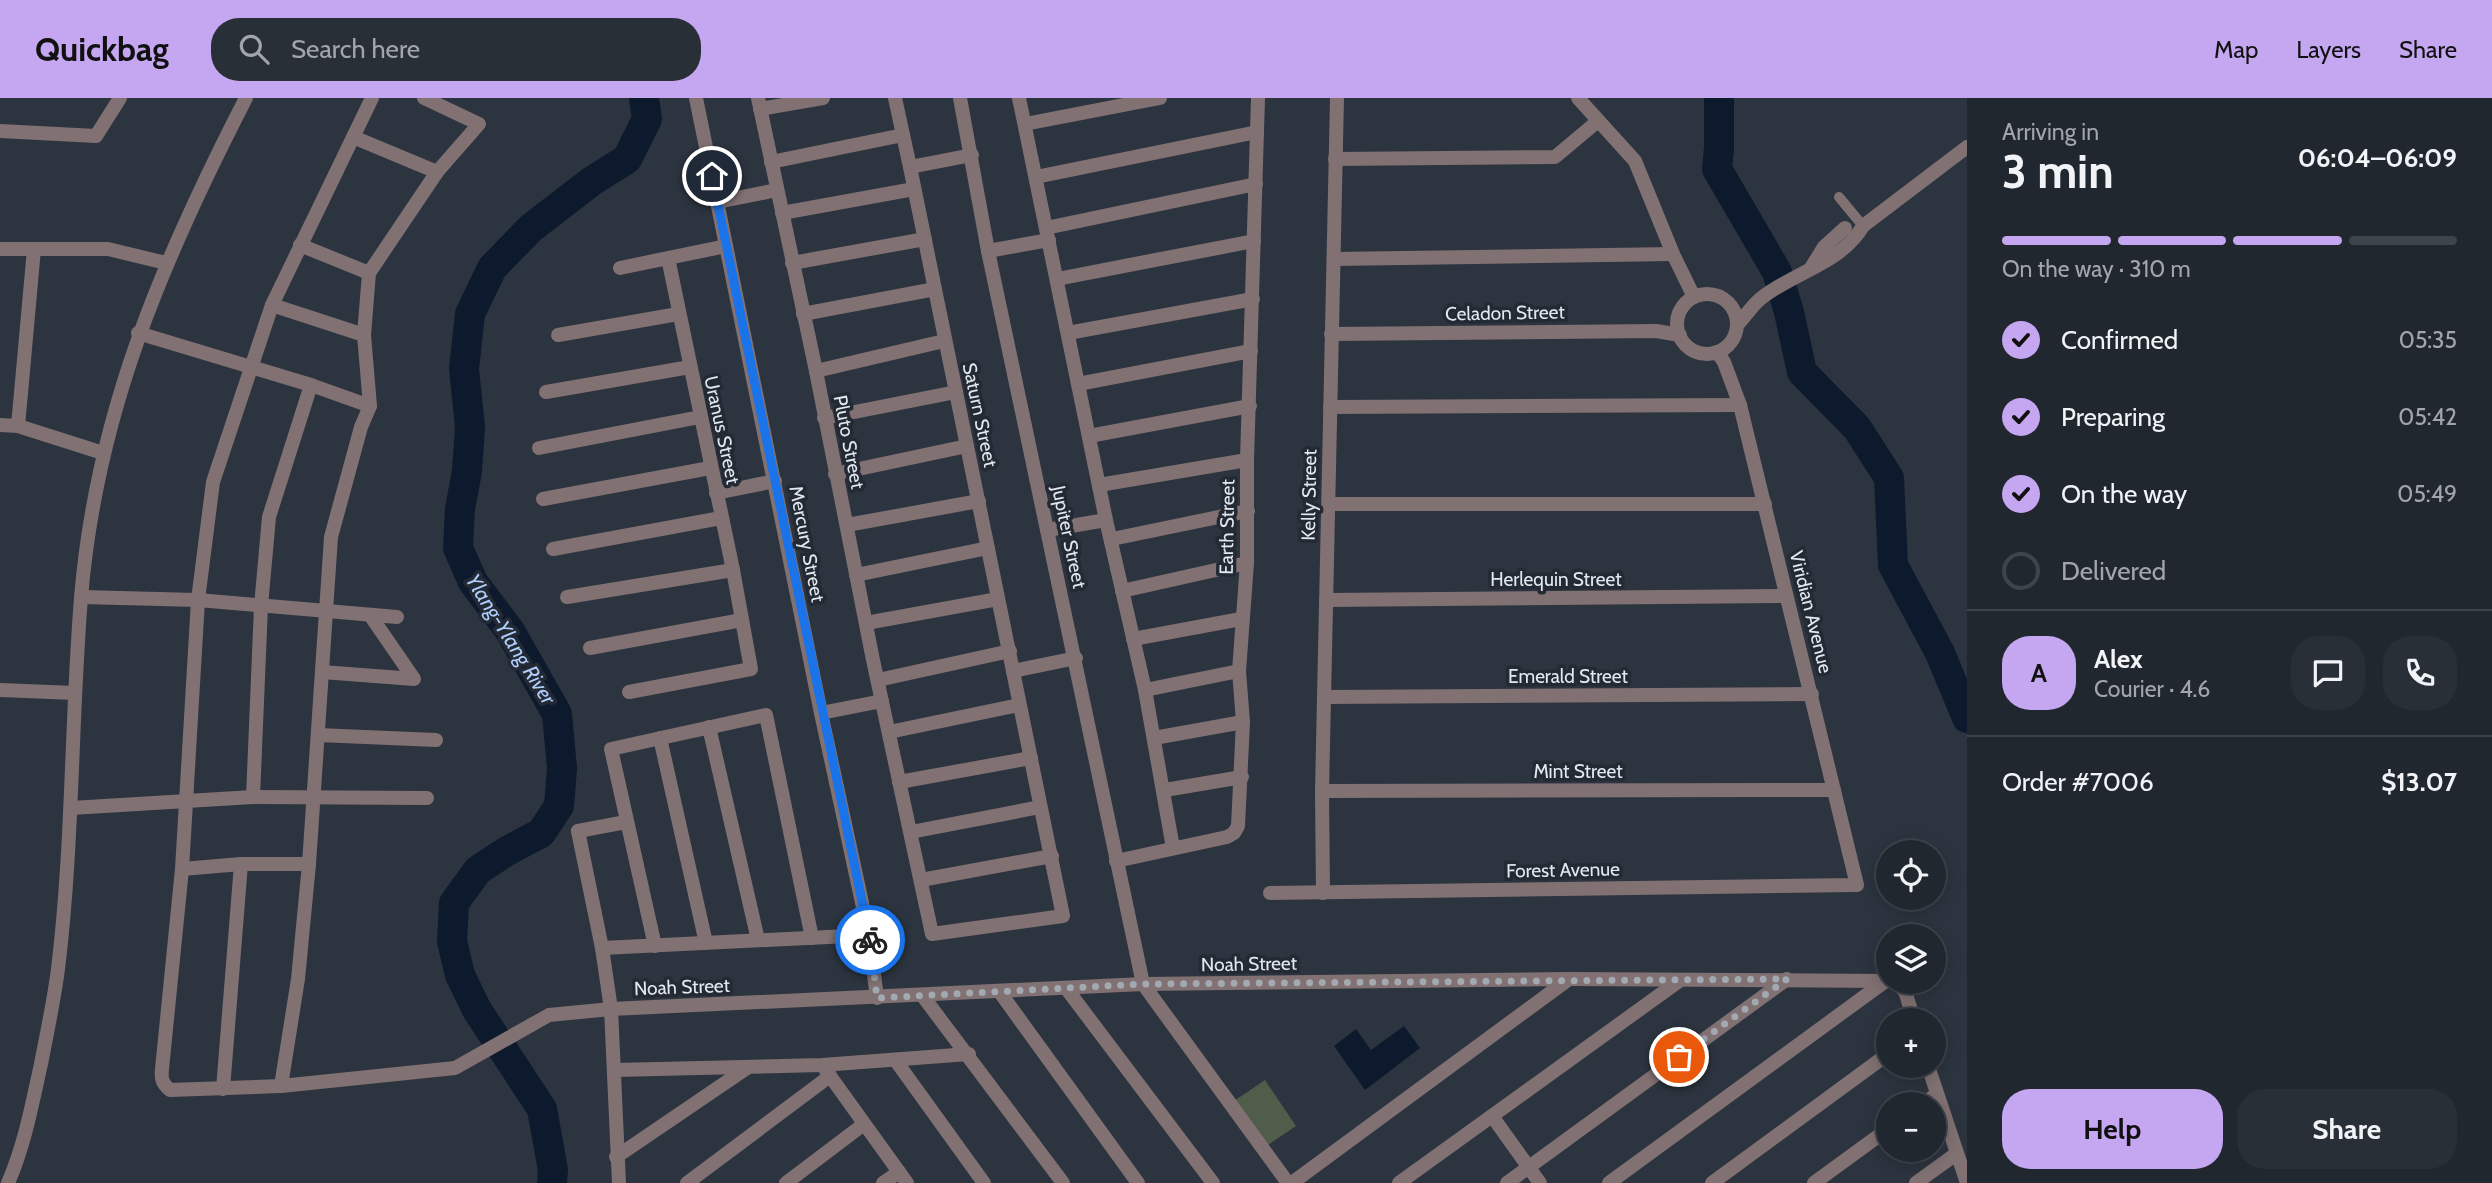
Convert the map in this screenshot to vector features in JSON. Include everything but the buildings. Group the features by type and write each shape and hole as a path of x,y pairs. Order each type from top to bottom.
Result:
{"street":[{"path":"0,131 96,136 120,98"},
{"path":"8,1183 27,1129 58,969 71,808 81,597 90,522 103,453 138,333 166,263 246,98"},
{"path":"372,98 272,305 213,482 198,600 182,869 161,1078 170,1090 281,1086 296,991 310,864 331,537 360,427 370,406 364,335 369,273 437,172 479,124 424,98"},
{"name":"Mercury Street","path":"696,98 869,935 877,998"},
{"path":"759,104 823,98"},
{"name":"Saturn Street","path":"895,98 1063,916 932,934"},
{"name":"Jupiter Street","path":"960,98 988,251 1143,984"},
{"path":"1019,98 1106,520 1145,690 1174,848"},
{"path":"1025,124 1160,98"},
{"name":"Earth Street","path":"1116,861 1234,833 1238,826 1243,722 1239,671 1247,563 1247,460 1258,98"},
{"name":"Kelly Street","path":"1323,893 1322,790 1337,98"},
{"path":"1578,98 1635,161 1673,254 1694,297"},
{"name":"Pluto Street","path":"759,104 932,934"},
{"path":"1335,159 1555,157 1598,121"},
{"path":"1035,177 1257,132"},
{"path":"771,162 903,135"},
{"path":"353,137 437,172"},
{"path":"1737,325 1736,316 1727,302 1711,294 1694,297 1686,302 1678,317 1679,335 1691,349 1699,353 1717,352 1731,342 1737,325 1761,299 1811,268 1836,257 1856,239 1853,227 1967,147"},
{"path":"910,167 972,155"},
{"path":"988,251 1047,234 1256,184"},
{"path":"782,213 914,189"},
{"path":"718,202 777,190"},
{"path":"792,263 925,239"},
{"path":"1057,279 1254,241"},
{"path":"300,246 369,273"},
{"path":"620,268 726,246"},
{"path":"0,249 108,249 166,263"},
{"path":"18,426 34,249"},
{"path":"1334,259 1673,254"},
{"name":"Uranus Street","path":"629,692 751,669 668,258"},
{"path":"803,314 935,289"},
{"path":"1068,333 1253,299"},
{"path":"1727,302 1761,299"},
{"path":"272,305 364,335"},
{"path":"558,335 678,314"},
{"name":"Celadon Street","path":"1331,334 1656,331 1679,335"},
{"path":"138,333 251,366 370,406"},
{"path":"816,371 944,341"},
{"path":"1078,384 1251,351"},
{"name":"Viridian Avenue","path":"1717,352 1733,383 1740,405 1857,885"},
{"path":"546,392 690,367"},
{"path":"253,797 261,606 269,517 311,385"},
{"path":"824,418 956,392"},
{"path":"1089,436 1250,405"},
{"path":"1330,407 1740,405"},
{"path":"539,448 700,417"},
{"path":"0,425 18,426 103,453"},
{"path":"835,474 967,446"},
{"path":"1100,485 1247,460"},
{"path":"543,499 710,468"},
{"path":"716,493 775,481"},
{"path":"847,526 979,501"},
{"path":"1329,504 1765,504"},
{"path":"1112,539 1248,511"},
{"path":"554,549 721,518"},
{"path":"1047,530 1106,520"},
{"path":"856,575 988,548"},
{"path":"1122,591 1247,563"},
{"path":"567,597 733,570"},
{"name":"Herlequin Street","path":"1326,600 1786,596"},
{"path":"81,597 198,600 397,617"},
{"path":"866,623 998,599"},
{"path":"322,672 414,679 370,615"},
{"path":"1133,639 1241,619"},
{"path":"590,648 742,620"},
{"path":"878,680 1010,651"},
{"path":"1013,671 1076,658"},
{"path":"1145,690 1239,671"},
{"path":"0,690 75,693"},
{"name":"Emerald Street","path":"1325,697 1812,694"},
{"path":"821,713 882,701"},
{"path":"889,732 1019,705"},
{"path":"655,946 611,749 766,715 812,938"},
{"path":"1154,738 1243,722"},
{"path":"709,727 758,940"},
{"path":"318,735 436,740"},
{"path":"660,738 706,943"},
{"path":"899,782 1031,758"},
{"path":"1165,790 1241,776"},
{"name":"Mint Street","path":"1322,790 1834,790"},
{"path":"71,808 253,797 427,798"},
{"path":"911,832 1040,807"},
{"path":"618,1183 611,1009 602,948 578,831 626,822"},
{"path":"921,880 1052,856"},
{"path":"182,869 241,864 310,864"},
{"path":"223,1089 241,864"},
{"name":"Forest Avenue","path":"1270,893 1857,885"},
{"path":"602,948 869,935"},
{"path":"1143,984 1290,1183 1569,979"},
{"name":"Noah Street","path":"281,1086 455,1068 549,1015 611,1009 1143,984 1569,979 1876,981"},
{"path":"1507,1183 1787,979"},
{"path":"1399,1183 1679,981"},
{"path":"1066,988 1213,1183"},
{"path":"999,991 1138,1183"},
{"path":"1609,1183 1876,991"},
{"path":"922,995 969,1054 1063,1183"},
{"path":"615,1070 748,1067 826,1071 969,1054"},
{"path":"896,1061 984,1183"},
{"path":"1712,1183 1876,1063"},
{"path":"616,1157 748,1067"},
{"path":"826,1071 903,1177 883,1183"},
{"path":"687,1183 826,1071"},
{"path":"1492,1116 1540,1183"},
{"path":"1946,1122 1967,1183"},
{"path":"786,1183 864,1124"},
{"path":"1814,1183 1876,1138"},
{"path":"1916,1183 1956,1154"}],"lane":[{"path":"1839,197 1853,227"}],"green space":[{"path":"1265,1080 1296,1126 1265,1147 1234,1101"}],"water":[{"path":"1404,1026 1420,1048 1365,1090 1334,1046 1356,1029 1371,1050"}],"waterway":[{"name":"Ylang-Ylang River","path":"552,1183 553,1170 542,1109 477,1010 460,975 452,941 454,903 478,870 541,833 559,806 562,768 557,714 510,631 473,582 458,548 470,427 464,369 470,314 492,268 531,228 592,181 627,159 647,119 644,98"},
{"path":"1719,98 1717,169 1777,272 1802,372 1857,428 1889,478 1893,565 1940,653 1967,718"}],"way so far":[{"path":"870,940 877,998 1143,984 1787,979 1679,1057"}],"route":[{"path":"712,176 870,940"}]}
